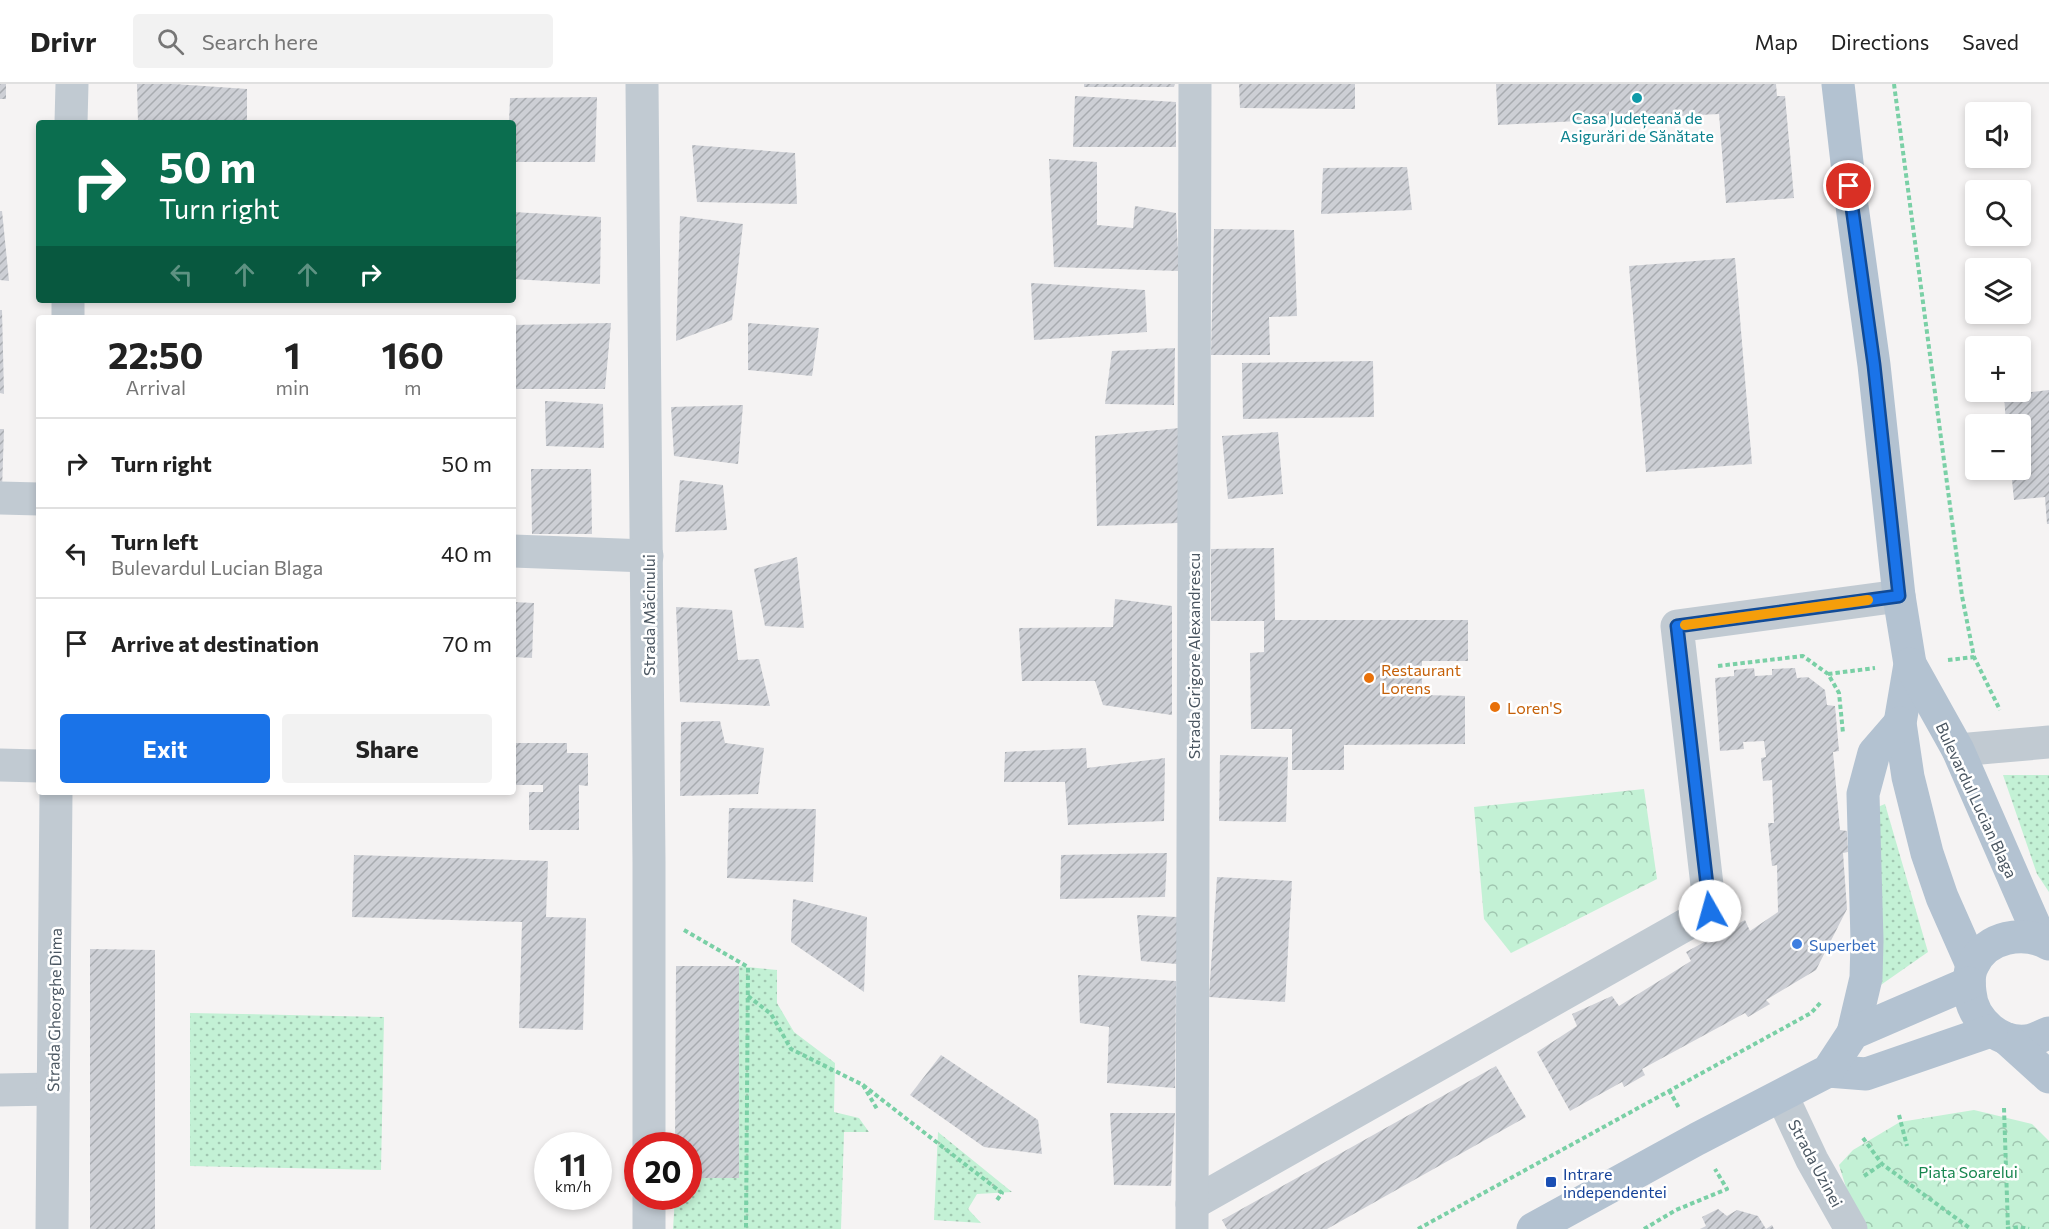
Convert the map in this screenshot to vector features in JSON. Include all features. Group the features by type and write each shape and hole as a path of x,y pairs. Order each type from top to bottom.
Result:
{"main road":[{"name":"Bulevardul Lucian Blaga","path":"1838,84 1853,217 1874,365 1899,596 1910,664 1900,723 1908,777 1927,853 1971,974 1971,1001 1978,1018 1999,1035"},
{"name":"Bulevardul Lucian Blaga","path":"1910,664 1958,750 2044,941"},
{"path":"1533,1229 1687,1144 1828,1071 1853,1033 1866,978 1863,794 1874,753 1900,723"},
{"path":"1853,1033 1971,974 1985,950 2002,939 2021,935 2044,941"},
{"path":"1828,1071 1866,1074 1999,1035 2030,1040 2049,1033"},
{"path":"1999,1035 2049,1077"}],"street":[{"path":"71,120 72,84"},
{"name":"Strada Măcinului","path":"642,84 650,910 649,1132"},
{"name":"Strada Grigore Alexandrescu","path":"1192,1217 1195,84"},
{"path":"0,498 36,499"},
{"path":"516,551 647,556"},
{"path":"1192,1217 1710,911 1677,626 1899,596"},
{"path":"1958,750 2049,742"},
{"path":"0,765 36,766"},
{"name":"Strada Gheorghe Dima","path":"52,1229 56,795"},
{"path":"0,1090 53,1089"},
{"name":"Strada Uzinei","path":"1782,1096 1812,1160 1851,1229"},
{"path":"649,1210 649,1229"}],"path":[{"path":"1893,84 1962,596 1974,657 2001,713"},
{"path":"1682,670 1803,656 1828,674 1839,693 1843,740"},
{"path":"650,910 748,967 746,1229"},
{"path":"748,996 771,1014 791,1049 863,1085 1002,1193 997,1200"},
{"path":"1418,1229 1811,1013 1825,999"},
{"path":"863,1085 877,1109"},
{"path":"2004,1108 2007,1228 2029,1229"},
{"path":"1899,1115 1907,1146"},
{"path":"1863,1138 1882,1164 1971,1229"},
{"path":"1864,1176 1882,1164"},
{"path":"1644,1229 1676,1210 1727,1189"}],"green space":[{"path":"2003,775 2049,775 2049,892 2037,874"},
{"path":"1644,789 1657,879 1511,953 1484,919 1474,807"},
{"path":"1885,804 1928,952 1875,989 1875,808"},
{"path":"739,966 777,970 777,1003 794,1032 835,1063 834,1112 859,1118 869,1132 844,1132 841,1229 673,1229 674,1210 702,1210 702,1178 739,1178"},
{"path":"190,1013 384,1017 381,1170 190,1166"},
{"name":"Piața Soarelui","path":"1974,1110 2032,1124 2049,1141 2049,1229 1859,1229 1839,1165 1853,1150 1900,1122"},
{"path":"938,1132 1012,1192 977,1194 968,1209 981,1223 934,1220"}],"building":[{"path":"0,84 6,84 6,99 0,99"},
{"path":"137,84 247,89 247,120 138,120"},
{"path":"1084,84 1175,84 1174,87 1084,87"},
{"path":"1239,84 1355,84 1355,109 1240,108"},
{"name":"Casa Județeană de Asigurări de Sănătate","path":"1496,84 1776,84 1777,96 1785,96 1794,198 1726,203 1719,114 1498,125"},
{"path":"1075,96 1176,102 1176,147 1073,147"},
{"path":"597,97 595,162 516,162 516,120 509,120 510,98"},
{"path":"692,145 795,153 797,204 697,202"},
{"path":"1049,159 1097,162 1097,225 1133,228 1135,206 1176,213 1179,271 1054,267"},
{"path":"1407,167 1412,210 1321,214 1323,168"},
{"path":"0,211 2,211 9,281 0,280"},
{"path":"516,212 601,217 600,284 516,279"},
{"path":"680,216 743,224 732,320 676,341"},
{"path":"1214,229 1294,230 1297,316 1269,317 1270,355 1211,355"},
{"path":"1735,258 1752,464 1646,472 1629,266"},
{"path":"1031,283 1145,290 1147,332 1034,340"},
{"path":"0,310 2,310 4,394 0,393"},
{"path":"611,323 605,389 516,389 516,325"},
{"path":"748,323 819,328 812,376 748,370"},
{"path":"1175,348 1174,405 1105,404 1112,351"},
{"path":"1373,361 1374,417 1243,419 1242,363"},
{"path":"2049,390 2049,524 2047,524 2045,497 2014,500 2012,480 2031,480 2031,414 2005,414 2004,402 2031,402 2031,392"},
{"path":"545,401 603,404 604,448 546,446"},
{"path":"743,405 738,464 674,456 671,407"},
{"path":"1190,427 1178,523 1097,526 1095,436"},
{"path":"0,429 4,429 2,490 0,489"},
{"path":"1278,432 1283,494 1228,499 1222,436"},
{"path":"531,469 591,469 592,534 532,534"},
{"path":"680,480 723,485 727,530 675,532"},
{"name":"Restaurant Lorens","path":"1274,548 1275,620 1468,620 1468,661 1422,661 1422,695 1465,696 1465,744 1344,745 1344,770 1292,770 1292,729 1251,729 1250,653 1264,652 1264,621 1211,621 1211,549"},
{"path":"797,557 804,628 765,626 754,569"},
{"path":"1115,599 1172,606 1172,715 1103,705 1095,681 1022,681 1019,628 1113,627"},
{"path":"516,602 534,603 532,658 516,657"},
{"path":"676,607 732,610 738,660 759,659 770,706 680,702"},
{"path":"1754,668 1755,676 1772,675 1772,669 1795,668 1797,678 1808,677 1825,690 1827,705 1835,706 1839,751 1833,752 1840,830 1847,831 1848,852 1843,853 1847,909 1816,970 1766,1000 1770,1004 1748,1017 1745,1013 1642,1069 1645,1075 1624,1087 1622,1082 1570,1111 1537,1052 1577,1026 1572,1014 1612,996 1619,1006 1691,961 1686,952 1745,920 1750,931 1778,912 1777,865 1772,866 1768,823 1774,823 1772,780 1763,781 1761,758 1766,757 1764,741 1743,742 1744,749 1720,751 1715,678 1734,676 1734,670"},
{"path":"720,721 725,743 764,748 758,794 680,796 681,722"},
{"path":"516,743 567,743 567,753 588,753 588,786 579,785 579,830 529,830 529,792 543,792 543,785 516,785"},
{"path":"1086,748 1087,768 1165,758 1164,821 1068,825 1065,782 1004,782 1005,752"},
{"path":"1220,755 1288,757 1286,822 1219,821"},
{"path":"729,808 816,809 813,882 727,878"},
{"path":"1167,853 1165,897 1060,899 1061,855"},
{"path":"354,855 548,861 546,917 586,918 583,1030 519,1028 522,922 352,917"},
{"path":"1217,877 1292,881 1285,1002 1209,997"},
{"path":"793,899 867,917 864,992 791,942"},
{"path":"1137,915 1177,917 1177,964 1141,961"},
{"path":"90,949 155,950 155,1229 90,1229"},
{"path":"676,966 739,966 739,1178 702,1178 702,1132 675,1132"},
{"path":"1078,975 1176,981 1175,1088 1107,1083 1109,1027 1080,1023"},
{"path":"941,1055 1038,1120 1042,1154 984,1147 910,1095"},
{"path":"1496,1066 1526,1117 1327,1229 1227,1229 1222,1220"},
{"path":"1110,1113 1175,1113 1171,1186 1114,1185"},
{"path":"1718,1209 1727,1216 1737,1210 1758,1216 1766,1229 1700,1229 1706,1226 1702,1217"}],"slow traffic":[{"path":"1685,625 1868,600"}],"place":[{"name":"Casa Județeană de Asigurări de Sănătate","path":"1637,98"},
{"name":"Restaurant Lorens","path":"1369,678"},
{"name":"Loren'S","path":"1495,707"},
{"name":"Superbet","path":"1797,944"},
{"name":"Intrare independentei","path":"1551,1182"}],"route":[{"path":"1710,911 1677,626 1899,596 1874,365 1849,186"}]}
